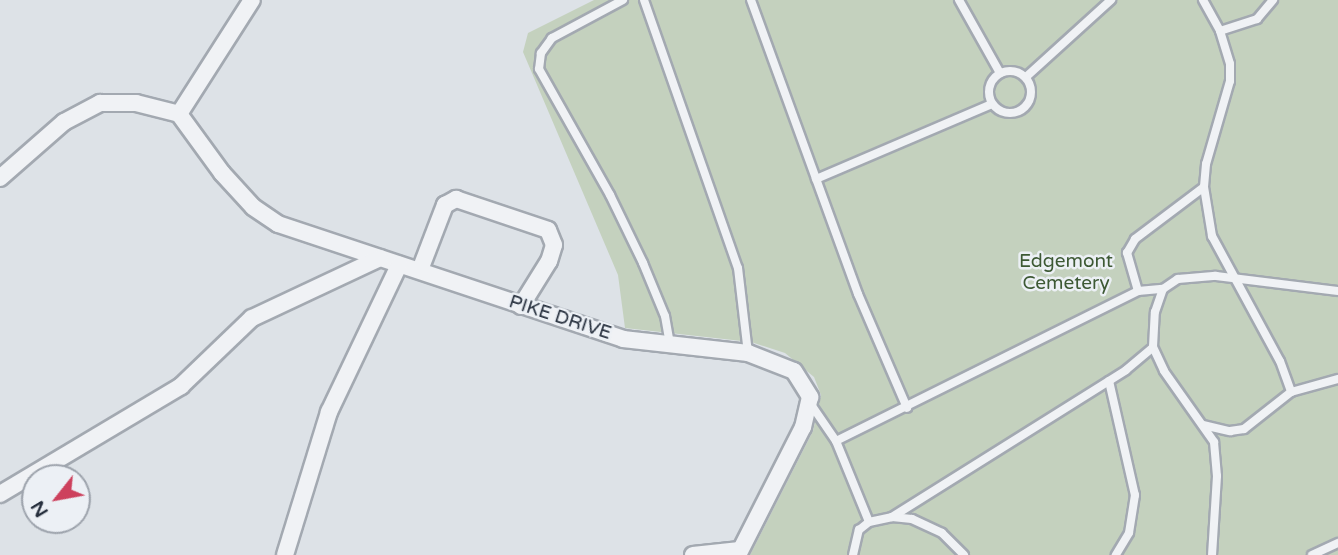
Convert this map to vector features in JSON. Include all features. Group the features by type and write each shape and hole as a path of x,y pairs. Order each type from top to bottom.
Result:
{"street":[{"path":"0,178 64,122 100,103 135,103 179,114 252,0"},
{"name":"PIKE DRIVE","path":"179,114 253,207 278,224 623,339 748,353 794,371 805,382 810,402"},
{"path":"420,270 445,205 456,199 548,230 554,244 549,261 521,306"},
{"path":"0,494 181,386 252,318 380,258"},
{"path":"285,555 329,412 399,265"},
{"path":"693,555 739,553 803,427 810,402"}],"lane":[{"path":"623,0 552,38 541,53 539,69 610,195 643,263 665,316 670,345"},
{"path":"644,0 738,268 748,353"},
{"path":"751,0 858,294 907,408"},
{"path":"959,0 1000,73"},
{"path":"1026,77 1111,0"},
{"path":"1203,0 1220,31 1230,81 1210,146 1204,187 1212,236 1237,279 1291,392"},
{"path":"1220,31 1257,19 1273,0"},
{"path":"1014,71 1026,77 1031,97 1023,109 1010,114 992,104 988,90 1000,73 1014,71"},
{"path":"816,179 992,104"},
{"path":"1138,291 1127,253 1135,239 1204,187"},
{"path":"836,442 1138,291 1163,289 1178,279 1197,276 1338,291"},
{"path":"1163,289 1154,312 1153,347 1164,371 1214,442 1217,476 1212,555"},
{"path":"892,517 1109,381 1153,347"},
{"path":"1203,425 1244,429 1291,392 1338,379"},
{"path":"1109,381 1135,495 1129,534 1116,555"},
{"path":"810,402 836,442 869,522"},
{"path":"853,555 859,530 869,522 892,517 912,519 942,533 964,555"},
{"path":"1312,555 1338,543"}],"green space":[{"name":"Edgemont Cemetery","path":"594,0 1338,0 1338,555 750,555 813,431 821,395 814,377 785,353 751,342 625,328 618,275 523,52 528,33"}]}
